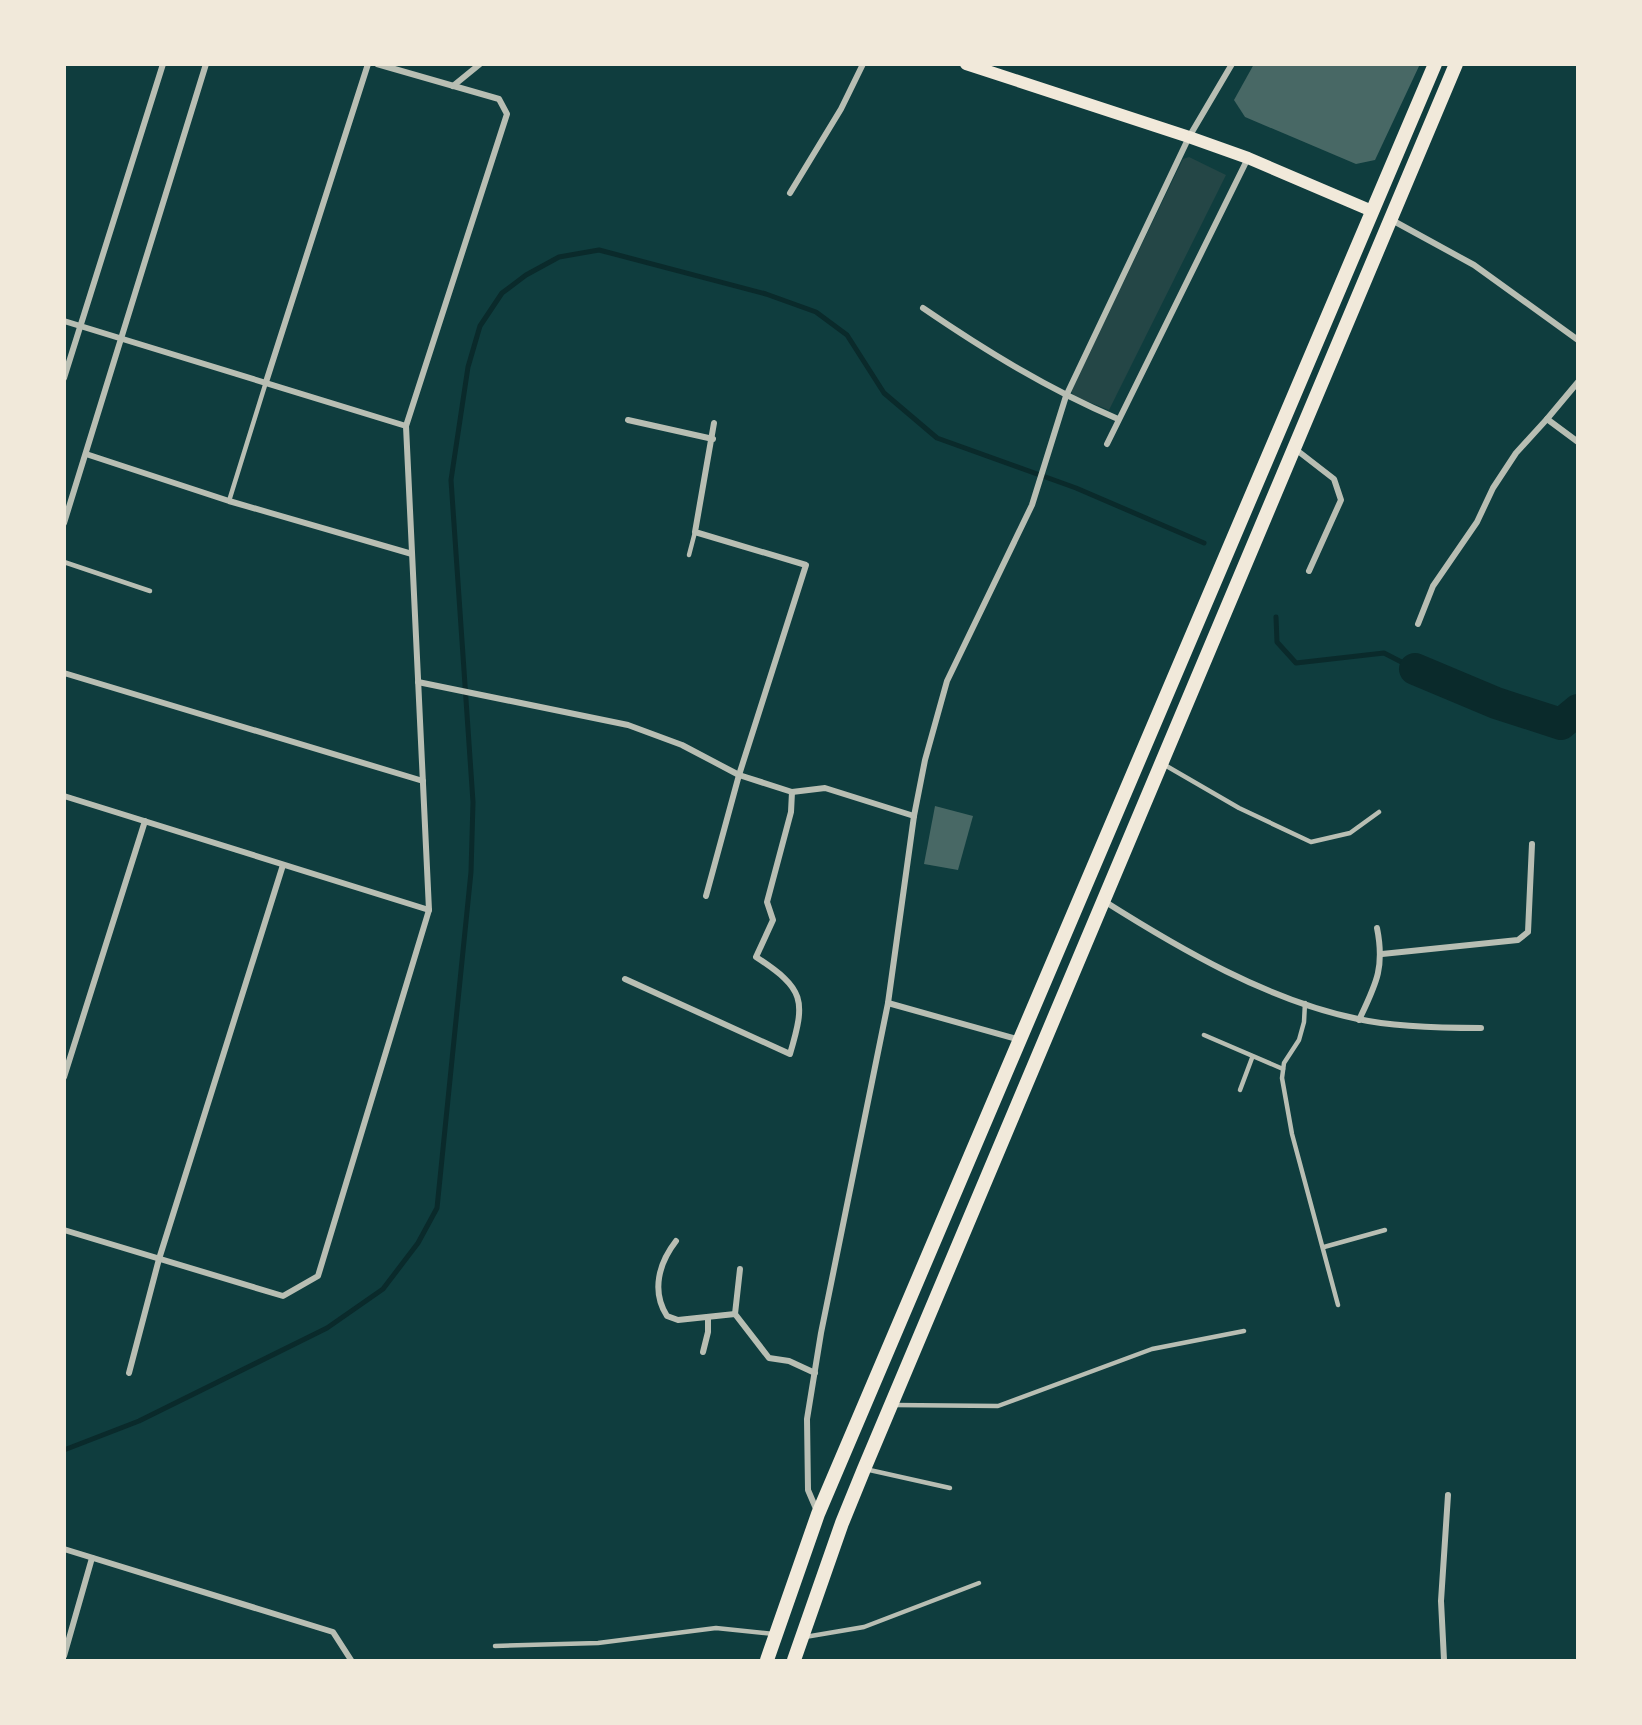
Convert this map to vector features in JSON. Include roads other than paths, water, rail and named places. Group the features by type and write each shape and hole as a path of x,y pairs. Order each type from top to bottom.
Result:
{"highway":[{"path":"767,1660 818,1514 1435,64"},
{"path":"794,1660 842,1522 1456,64"},
{"path":"1372,211 1390,219"}],"main road":[{"path":"966,64 1248,158 1372,211"}],"street":[{"path":"64,378 163,64"},
{"path":"64,524 206,64"},
{"path":"266,382 368,64"},
{"path":"64,1230 283,1296 318,1276 429,910 406,426 507,114 499,99 377,64"},
{"path":"453,86 480,64"},
{"path":"790,193 841,109 864,64"},
{"path":"818,1514 808,1490 807,1419 888,1003 914,816 925,760 947,681 1032,505 1066,396 1189,137 1233,64"},
{"path":"1107,444 1248,158"},
{"path":"1390,219 1474,265 1578,340"},
{"path":"923,308 1019,371 1066,396 1118,419"},
{"path":"64,321 406,426"},
{"path":"1418,624 1433,586 1477,522 1493,488 1516,453 1578,382"},
{"path":"1547,419 1578,442"},
{"path":"628,420 713,439"},
{"path":"706,896 739,775 806,565 694,532 713,439 714,423"},
{"path":"1293,448 1334,479 1341,500 1309,571"},
{"path":"86,454 229,501 412,554"},
{"path":"64,673 423,781"},
{"path":"418,682 563,714 628,725 682,745 739,775 792,792 825,788 914,816"},
{"path":"625,979 790,1054 800,1020 800,998 794,988 756,957 773,920 767,902 791,813 792,792"},
{"path":"64,796 429,910"},
{"path":"64,1077 145,821"},
{"path":"1382,954 1518,939 1528,932 1532,844"},
{"path":"129,1373 159,1259 283,865"},
{"path":"1103,901 1178,948 1244,979 1305,1003 1359,1020 1481,1028"},
{"path":"1359,1020 1376,982 1382,954 1377,928"},
{"path":"888,1003 1021,1040"},
{"path":"676,1240 661,1265 657,1293 667,1316 678,1320 735,1314"},
{"path":"740,1269 735,1314 769,1358 789,1361 815,1372"},
{"path":"703,1352 708,1332 708,1317"},
{"path":"1444,1660 1441,1601 1448,1495"},
{"path":"64,1549 333,1632 351,1660"},
{"path":"64,1656 92,1557"}],"lane":[{"path":"229,501 266,382"},
{"path":"689,555 694,532"},
{"path":"64,562 150,591"},
{"path":"1161,762 1239,808 1311,842 1350,833 1380,812"},
{"path":"1305,1003 1304,1022 1299,1040 1283,1069 1292,1134 1338,1305"},
{"path":"1204,1035 1252,1058 1283,1069"},
{"path":"1240,1090 1252,1058"},
{"path":"1324,1247 1385,1230"},
{"path":"891,1406 998,1406 1152,1349 1244,1331"},
{"path":"864,1469 950,1488"},
{"path":"802,1637 864,1628 979,1583"},
{"path":"495,1646 598,1643 716,1628 776,1634"}],"waterway":[{"path":"64,1450 139,1421 327,1328 383,1289 418,1243 437,1208 471,872 473,802 451,480 468,367 480,326 502,293 526,275 559,257 599,250 766,294 816,312 847,335 884,393 937,438 1076,488 1204,543"},
{"path":"1276,617 1277,642 1296,663 1384,653 1415,669"},
{"path":"1415,669 1496,703 1561,724 1578,710"}]}
